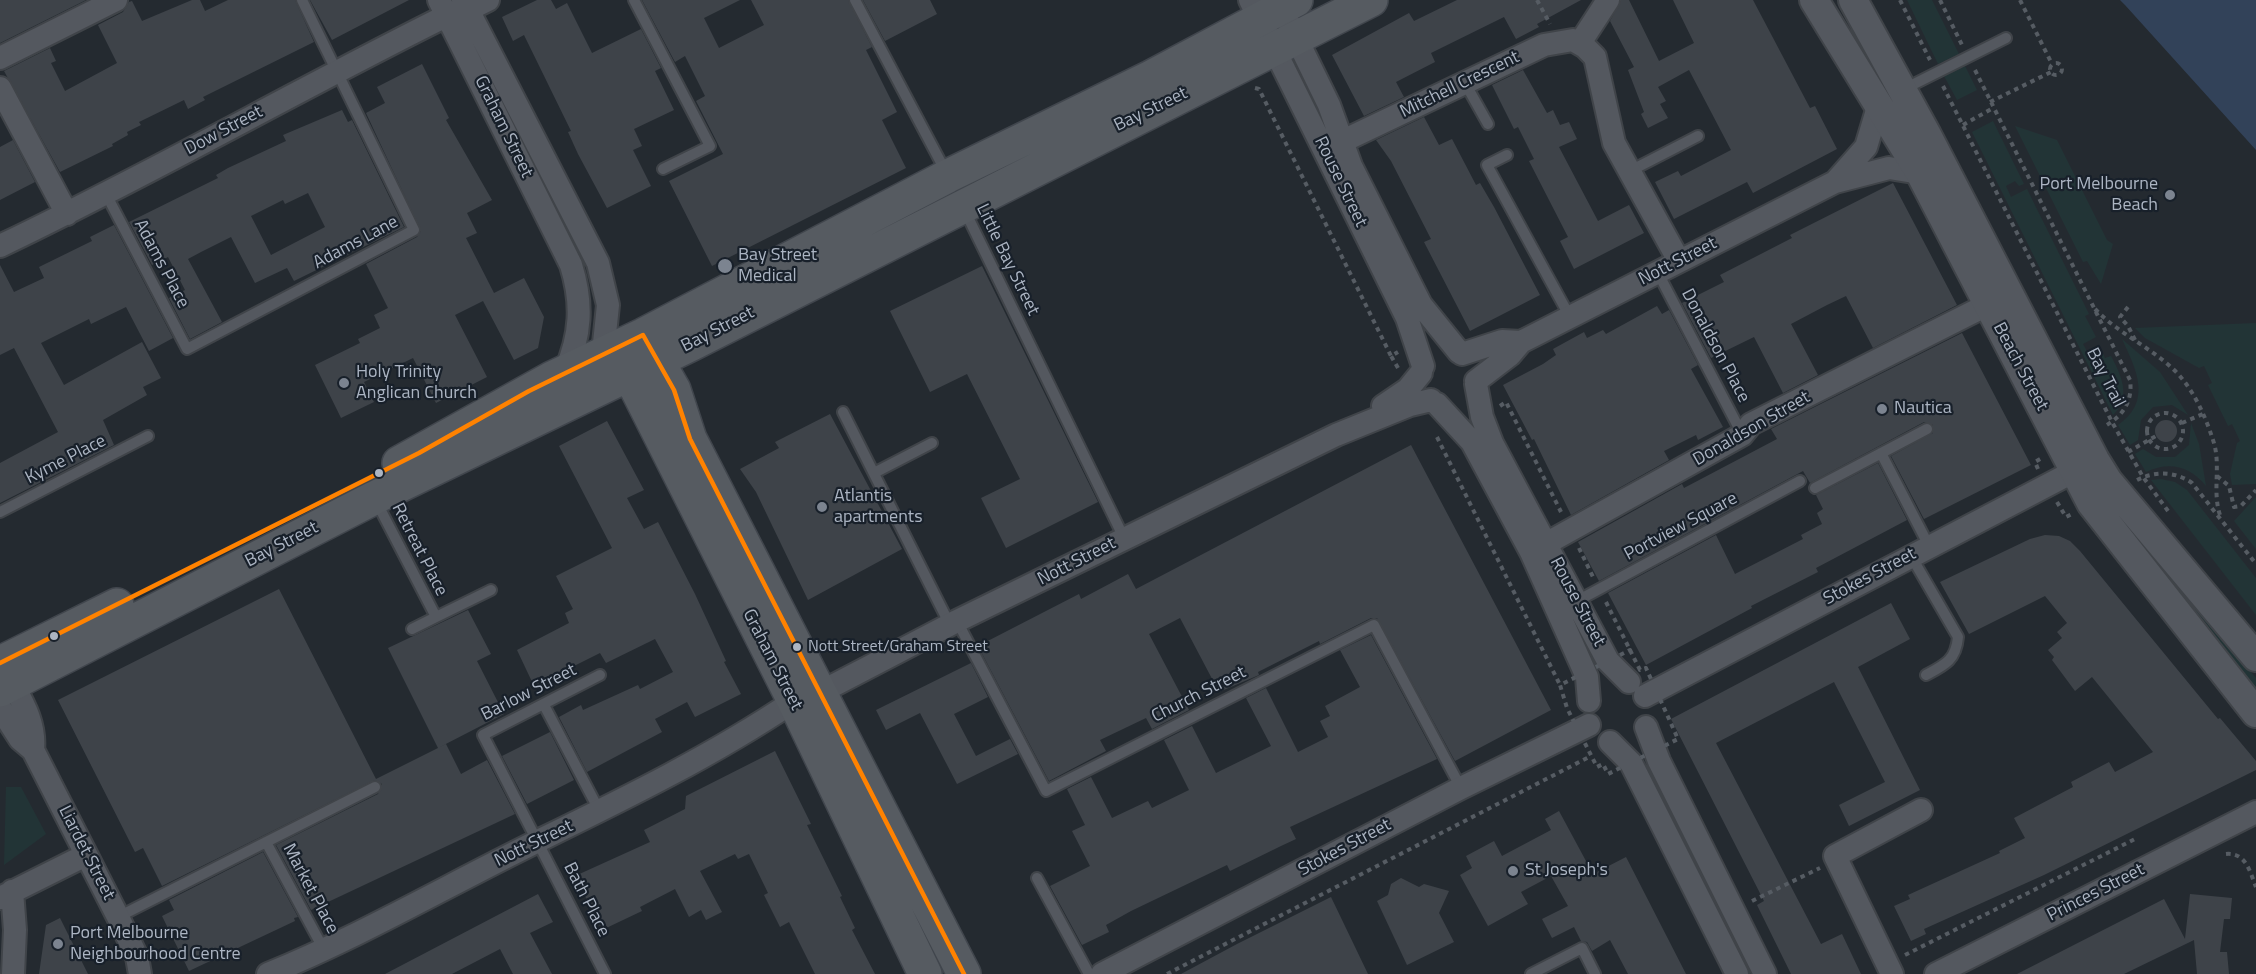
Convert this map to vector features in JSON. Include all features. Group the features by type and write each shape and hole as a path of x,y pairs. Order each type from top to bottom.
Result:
{"main road":[{"name":"Bay Street","path":"2,678 374,498 630,354 1158,90 1286,44 1371,0"},
{"name":"Bay Street","path":"1158,90 1272,5"},
{"name":"Graham Street","path":"630,354 807,697 964,974"},
{"name":"Bay Street","path":"2,678 419,453 463,426 576,383"},
{"name":"Graham Street","path":"807,697 925,974"}],"street":[{"path":"0,58 116,0"},
{"path":"1608,0 1580,43 1597,61 1612,138 1679,261"},
{"name":"Beach Street","path":"1815,0 1896,117 1997,300 2098,514 2256,713"},
{"name":"Beach Street","path":"1853,0 1902,90 1896,117 1920,173 1997,300"},
{"name":"Dow Street","path":"0,246 106,194 461,5"},
{"name":"Graham Street","path":"461,5 598,263 607,292 608,314 630,354"},
{"name":"Graham Street","path":"461,5 575,277 580,314 576,383"},
{"name":"Rouse Street","path":"1272,5 1286,44 1407,318 1422,369"},
{"name":"Mitchell Crescent","path":"1343,141 1552,42 1573,40 1580,43"},
{"name":"Rouse Street","path":"1286,44 1329,105 1351,166 1421,305 1460,353"},
{"path":"0,88 67,214"},
{"name":"Nott Street","path":"1835,182 1896,117"},
{"name":"Nott Street","path":"1476,382 1510,355 1521,342 1835,182 1883,169 1920,173"},
{"path":"567,255 580,231"},
{"name":"Donaldson Street","path":"1539,548 1742,435 1751,424 1997,300"},
{"name":"Nott Street","path":"1460,353 1502,341 1521,342"},
{"path":"1438,352 1460,353 1475,368 1476,382 1471,395 1461,403 1449,406 1434,402 1423,390 1422,369 1438,352"},
{"name":"Nott Street","path":"1336,435 1404,392 1422,369"},
{"name":"Rouse Street","path":"1476,382 1489,435 1539,548 1586,672 1589,701"},
{"name":"Rouse Street","path":"1434,402 1472,442 1539,548 1577,601 1608,661 1644,690"},
{"name":"Nott Street","path":"268,974 324,951 538,841 600,812 735,741 807,697 1124,538 1336,435 1410,405 1434,402"},
{"name":"Beach Street","path":"2071,455 2108,481 2256,657"},
{"name":"Stokes Street","path":"1644,690 1920,551 2071,455"},
{"name":"Liardet Street","path":"2,678 26,708 35,734 33,750 118,917 139,965 152,974"},
{"path":"1737,974 1630,763 1610,742 1584,727 1589,701 1601,686 1610,682 1644,690 1649,706 1646,727 1655,751 1765,974"},
{"name":"Stokes Street","path":"1102,974 1461,788 1584,727"},
{"path":"1610,742 1631,741 1646,727"},
{"path":"1890,969 1835,856 1921,810"},
{"name":"Princes Street","path":"1936,974 2256,812"},
{"path":"13,974 15,930 6,894 86,855"}],"lane":[{"path":"302,0 337,70"},
{"path":"634,0 710,146 663,169"},
{"name":"Little Bay Street","path":"855,0 955,191 1124,538"},
{"path":"1902,90 2006,38"},
{"name":"Adams Lane","path":"187,349 414,230 337,70"},
{"path":"1465,83 1488,124"},
{"path":"1630,171 1698,136"},
{"path":"1507,155 1487,165 1570,317"},
{"name":"Adams Place","path":"106,194 187,349"},
{"name":"Donaldson Place","path":"1658,273 1742,435"},
{"path":"843,412 954,623"},
{"path":"1815,488 1927,429"},
{"name":"Kyme Place","path":"0,512 148,436"},
{"path":"874,473 932,443"},
{"path":"1881,453 1920,551 1958,637 1957,649 1950,662 1926,675"},
{"name":"Portview Square","path":"1577,601 1800,481"},
{"name":"Retreat Place","path":"374,498 436,617"},
{"name":"Retreat Place","path":"412,629 491,590"},
{"name":"Church Street","path":"954,623 1046,791 1374,625 1461,788"},
{"name":"Barlow Street","path":"538,841 483,735 600,675"},
{"path":"544,705 600,812"},
{"path":"118,917 375,787"},
{"name":"Bath Place","path":"538,841 605,974"},
{"name":"Market Place","path":"266,842 324,951"},
{"path":"1037,878 1089,974"},
{"path":"1531,974 1581,948 1595,974"}],"path":[{"path":"2020,0 2052,64 2051,72"},
{"path":"1990,102 2051,72 2058,75 2062,69 2060,64 2052,64"},
{"path":"1983,87 2130,380 2127,405 2112,422 2071,455"},
{"path":"1259,89 1391,356"},
{"name":"Bay Trail","path":"1993,108 1963,125 2128,452 2174,520"},
{"path":"2091,305 2107,321 2173,369 2188,387 2203,414 2214,443 2216,500 2223,524 2256,564"},
{"path":"2128,307 2120,317 2128,326 2135,341"},
{"path":"2168,413 2182,423 2182,440 2174,447 2163,449 2150,440 2147,428 2157,414 2168,413"},
{"path":"2182,423 2203,414"},
{"path":"2128,452 2156,436"},
{"path":"2216,476 2229,486 2234,507 2241,506 2256,490"},
{"path":"1630,650 1640,670 1646,668 1644,690 1678,739 1608,774 1603,764 1597,766 1591,756 1584,727 1567,708 1560,685 1586,672 1630,650"},
{"path":"1167,974 1591,756"},
{"path":"1890,969 2135,839"},
{"path":"2226,854 2237,855 2242,859 2256,887"},
{"path":"1733,910 1837,860"}],"shaded area":[{"path":"1907,0 1932,0 1959,54 1938,64"},
{"path":"1965,66 1977,90 1957,100 1944,76"},
{"path":"1993,121 2024,184 2019,186 2015,181 2006,186 2011,197 2027,189 2089,314 2085,316 2096,337 2083,344 2090,357 2102,351 2105,358 2111,356 2121,378 2122,401 2113,415 1972,132"},
{"path":"2015,126 2057,140 2107,240 2113,244 2101,284 2087,261 2083,262"},
{"path":"2256,323 2256,484 2232,485 2230,474 2237,443 2240,441 2232,424 2228,426 2208,385 2212,383 2204,366 2199,368 2145,338 2135,328"},
{"path":"2122,339 2160,372 2188,415 2172,405 2153,407 2141,420 2138,440 2130,445 2118,425 2129,416 2135,406 2138,384 2136,373"},
{"path":"2191,423 2199,444 2206,486 2193,474 2179,467 2163,467 2146,472 2135,454 2143,449 2156,457 2175,457 2189,445"},
{"path":"2161,479 2175,482 2187,490 2256,578 2256,615 2151,480"},
{"path":"2256,497 2256,549 2234,521"},
{"path":"2107,501 2256,678 2256,700"},
{"path":"6,787 21,787 46,834 4,865"}],"water":[{"path":"2120,0 2256,0 2256,150 2125,5"}],"building":[{"path":"0,0 86,0 0,43"},
{"path":"192,0 200,0 205,11 228,0 295,0 314,42 203,97 205,100 188,109 184,100 139,122 141,125 127,132 128,135 112,144 113,146 60,172 4,71 50,48 56,61 51,63 65,91 117,63 98,25 123,12 129,2 132,1 142,21"},
{"path":"310,0 409,0 332,40"},
{"path":"537,0 551,0 556,9 567,3 592,53 641,29 661,68 655,71 674,110 634,129 642,146 633,150 651,186 607,208 578,154 568,132 571,131 524,35 513,41 502,17"},
{"path":"642,0 740,0 704,18 719,48 764,25 751,0 848,0 872,47 866,50 897,112 882,120 906,168 712,266 669,181 723,154 696,101 705,96 685,56 675,62"},
{"path":"863,0 930,0 937,14 885,41"},
{"path":"1457,0 1581,0 1537,24 1539,27 1516,39 1504,17 1431,53 1435,62 1396,82 1404,97 1364,116 1332,55 1409,13 1414,21"},
{"path":"1621,0 1629,0 1659,61 1694,43 1673,0 1753,0 1810,108 1815,106 1837,149 1753,193 1747,182 1674,219 1655,182 1678,171 1681,176 1731,150 1689,70 1658,87 1666,101 1660,104 1668,118 1648,128 1641,114 1644,112 1628,70 1634,67 1610,21"},
{"path":"422,64 449,118 446,120 492,200 467,213 477,233 466,238 494,293 524,278 544,317 538,348 514,360 483,301 455,315 487,377 436,403 413,358 364,382 374,402 341,418 315,365 360,343 358,339 380,328 374,315 388,308 366,264 417,237 421,231 366,113 385,103 377,87"},
{"path":"1523,70 1547,113 1553,110 1560,125 1569,122 1577,139 1559,147 1598,221 1629,205 1644,233 1574,269 1560,241 1568,237 1529,161 1534,159 1518,127 1514,129 1492,85"},
{"path":"342,110 348,122 352,120 404,227 294,281 287,268 255,283 231,237 201,252 188,259 222,322 190,339 169,298 185,290 168,257 152,265 129,222 218,178 216,175 228,168 286,141 283,135","holes":["308,193 325,227 271,255 251,216 283,200 285,204"]},
{"path":"1424,117 1439,145 1452,139 1476,185 1480,183 1494,207 1540,295 1470,331 1424,242 1431,239 1391,161 1376,140"},
{"path":"13,140 35,182 0,200 0,147"},
{"path":"1893,183 1957,305 1873,348 1846,296 1827,305 1791,324 1818,375 1783,393 1754,337 1711,358 1682,303 1724,282 1720,275 1792,238 1790,235"},
{"path":"114,225 173,338 149,351 126,307 91,324 89,319 41,343 64,385 142,342 161,378 143,387 147,395 103,420 114,445 0,503 0,463 58,432 14,348 0,355 0,265 14,292 44,278 39,267 92,241 90,237"},
{"path":"982,266 1098,502 1006,548 981,498 1020,479 967,374 930,392 890,311"},
{"path":"1657,306 1662,314 1669,310 1698,365 1691,369 1723,427 1698,440 1696,435 1664,451 1669,460 1571,515 1534,439 1532,440 1503,385 1543,364 1556,355 1553,349 1584,332 1587,338 1603,330 1606,334"},
{"path":"1962,333 2031,465 1924,519 1891,456 1933,433 1933,425 1924,422 1810,483 1803,471 1599,581 1578,542 1682,484 1684,488 1777,439 1771,429"},
{"name":"Atlantis apartments","path":"830,414 902,549 808,600 756,492 740,469 779,448 775,442"},
{"path":"2166,420 2174,423 2177,431 2174,439 2166,442 2158,439 2155,431 2158,423"},
{"path":"607,421 644,490 627,498 644,529 658,522 695,594 726,661 724,662 741,694 695,717 687,702 655,719 662,732 587,772 559,717 581,705 583,710 638,685 640,689 673,672 655,639 606,663 600,653 534,686 517,650 569,623 565,613 573,609 556,576 612,548 559,446"},
{"path":"1411,445 1551,710 1455,761 1377,618 1371,618 1320,644 1319,641 1258,672 1259,675 1219,692 1180,618 1149,634 1189,710 1152,729 1146,718 1100,740 1106,751 1049,781 978,646 1079,594 1081,599 1128,574 1136,589"},
{"path":"1878,463 1907,520 1816,568 1818,572 1751,606 1752,608 1646,665 1608,593 1716,535 1735,574 1803,539 1801,535 1822,524 1817,513 1823,509 1816,495"},
{"path":"2045,535 2059,536 2070,541 2080,551 2218,719 2220,718 2256,761 2256,770 2044,875 1924,929 1926,934 1911,941 1894,906 1910,899 1908,895 2000,853 1999,851 2025,838 2014,818 2073,787 2071,782 2109,762 2115,772 2153,752 2092,677 2075,691 2052,660 2054,657 2048,650 2062,638 2057,632 2067,623 2045,596 1969,634 1940,582 2030,539"},
{"path":"279,589 376,779 446,744 461,774 487,760 515,814 311,910 276,845 378,794 382,784 375,780 162,886 143,848 135,852 58,700"},
{"path":"1891,603 1910,639 1858,667 1920,790 1849,826 1839,805 1885,782 1834,682 1716,743 1821,944 1842,934 1861,974 1791,974 1757,905 1764,901 1671,719"},
{"path":"468,610 491,654 477,661 504,714 438,748 388,648"},
{"path":"1371,635 1437,759 1290,827 1296,839 1230,871 1227,865 1131,911 1106,925 1109,932 1082,945 1050,886 1090,866 1072,831 1085,825 1067,789 1091,777 1112,818 1148,801 1152,808 1189,790 1164,740 1192,726 1216,773 1271,746 1246,698 1266,688 1298,752 1328,737 1320,721 1330,716 1325,706 1360,687 1340,650"},
{"path":"971,663 988,697 954,714 976,756 1010,739 1018,754 957,784 920,713 886,730 876,710"},
{"path":"550,732 574,780 527,804 502,756"},
{"path":"775,751 811,824 807,825 842,896 840,897 855,928 852,930 875,974 815,974 789,922 780,927 764,895 768,893 749,854 738,859 735,854 700,871 722,912 706,920 701,910 689,917 675,889 640,907 642,911 602,930 575,876 650,842 644,830 685,809 686,796"},
{"path":"1559,811 1593,874 1626,857 1686,974 1628,974 1610,940 1592,951 1587,942 1581,941 1574,927 1552,938 1542,919 1568,906 1551,876 1521,892 1528,904 1488,926 1460,875 1472,868 1466,856 1494,841 1502,856 1551,830 1545,819"},
{"path":"263,852 298,917 294,918 295,921 189,971 162,916 174,910 169,900"},
{"path":"1401,878 1419,887 1424,884 1449,891 1439,913 1454,942 1407,965 1377,901 1388,895 1391,884"},
{"path":"538,894 553,922 530,933 552,974 513,974 500,949 452,974 385,974"},
{"path":"2190,894 2232,898 2230,919 2224,919 2220,952 2227,952 2229,974 2197,974 2194,940 2124,974 2017,974 2164,899 2185,939"},
{"path":"1331,897 1368,974 1181,974 1237,944"},
{"name":"Port Melbourne Neighbourhood Centre","path":"60,918 88,974 39,974 46,925"}],"transit line":[{"path":"0,663 419,453 529,391 643,335 674,390 690,439 964,974"}],"place":[{"name":"Port Melbourne Beach","path":"2170,195"},
{"name":"Bay Street Medical","path":"725,266"},
{"name":"Holy Trinity Anglican Church","path":"344,383"},
{"name":"Nautica","path":"1882,409"},
{"name":"Atlantis apartments","path":"822,507"},
{"name":"Nott Street/Graham Street","path":"797,647"},
{"name":"St Joseph's","path":"1513,871"},
{"name":"Port Melbourne Neighbourhood Centre","path":"58,944"}]}
